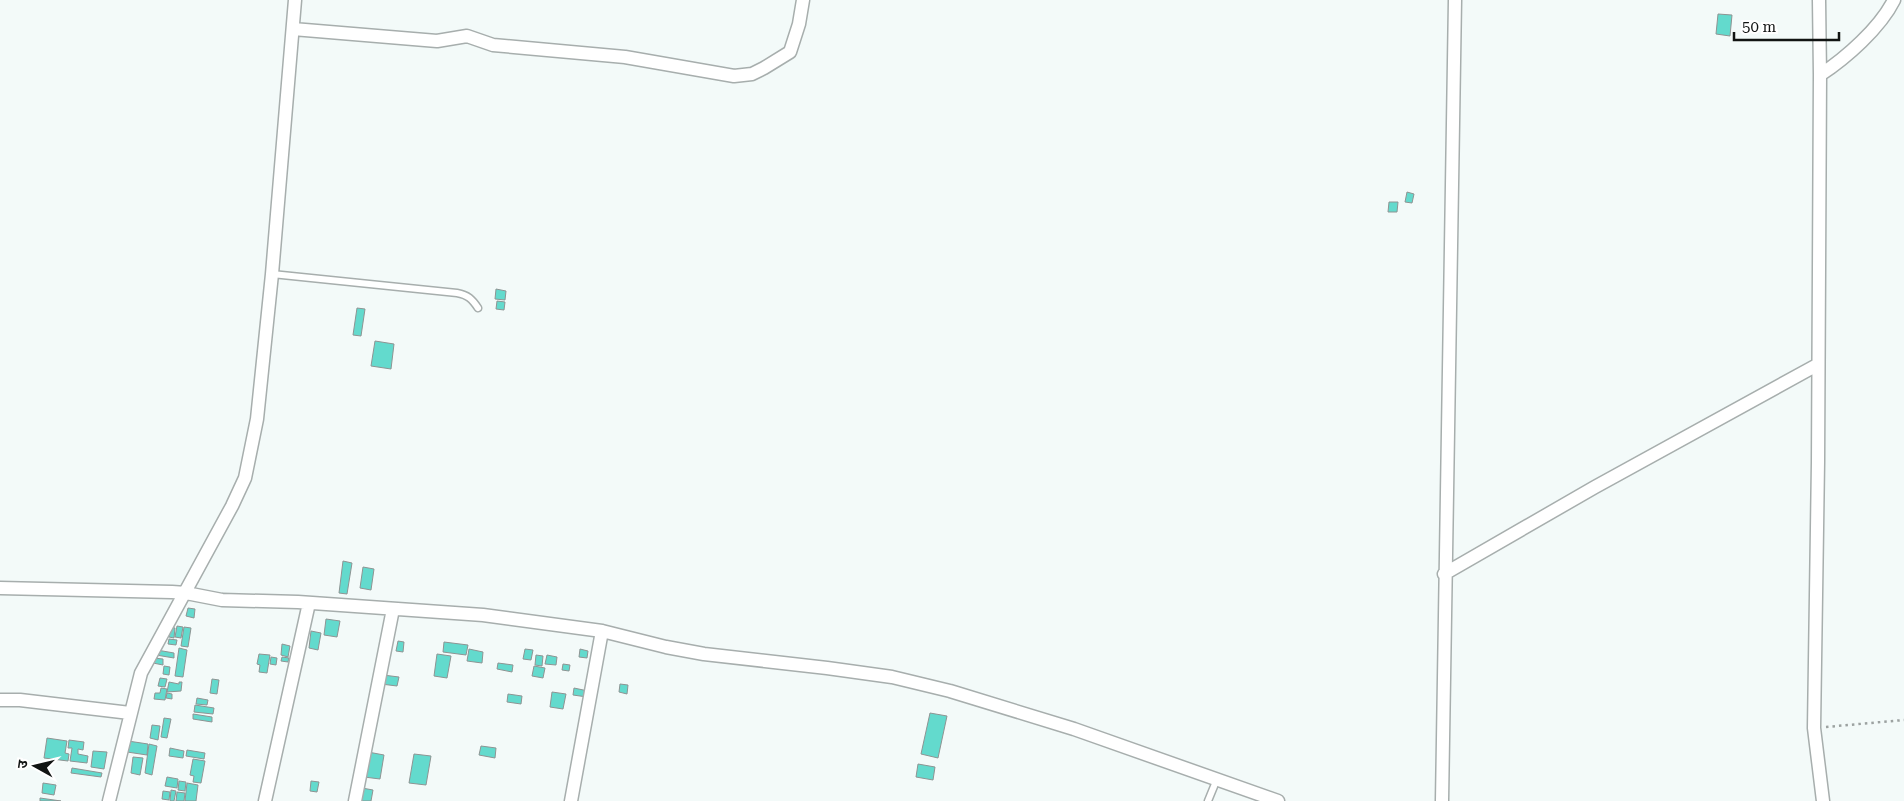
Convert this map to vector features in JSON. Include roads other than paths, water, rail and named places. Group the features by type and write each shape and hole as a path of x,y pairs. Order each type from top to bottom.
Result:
{"street":[{"path":"109,801 141,673 186,593 245,478 257,419 272,274 295,0"},
{"path":"293,29 437,42 467,36 493,45 625,57 734,76 752,74 790,52 800,24 803,0"},
{"path":"1442,801 1444,574 1455,0"},
{"path":"1819,0 1818,462 1814,728 1823,801"},
{"path":"1820,76 1838,64 1858,45 1886,14 1894,0"},
{"path":"1444,574 1817,365"},
{"path":"0,588 186,593 222,600 309,603 483,615 602,630 666,647 704,654 827,668 912,682 950,691 1074,729 1278,801"},
{"path":"265,801 309,603"},
{"path":"355,801 393,609"},
{"path":"571,801 602,630"},
{"path":"0,700 28,700 130,713"}],"lane":[{"path":"272,274 466,294 478,308"},
{"path":"1208,801 1217,779"}]}
